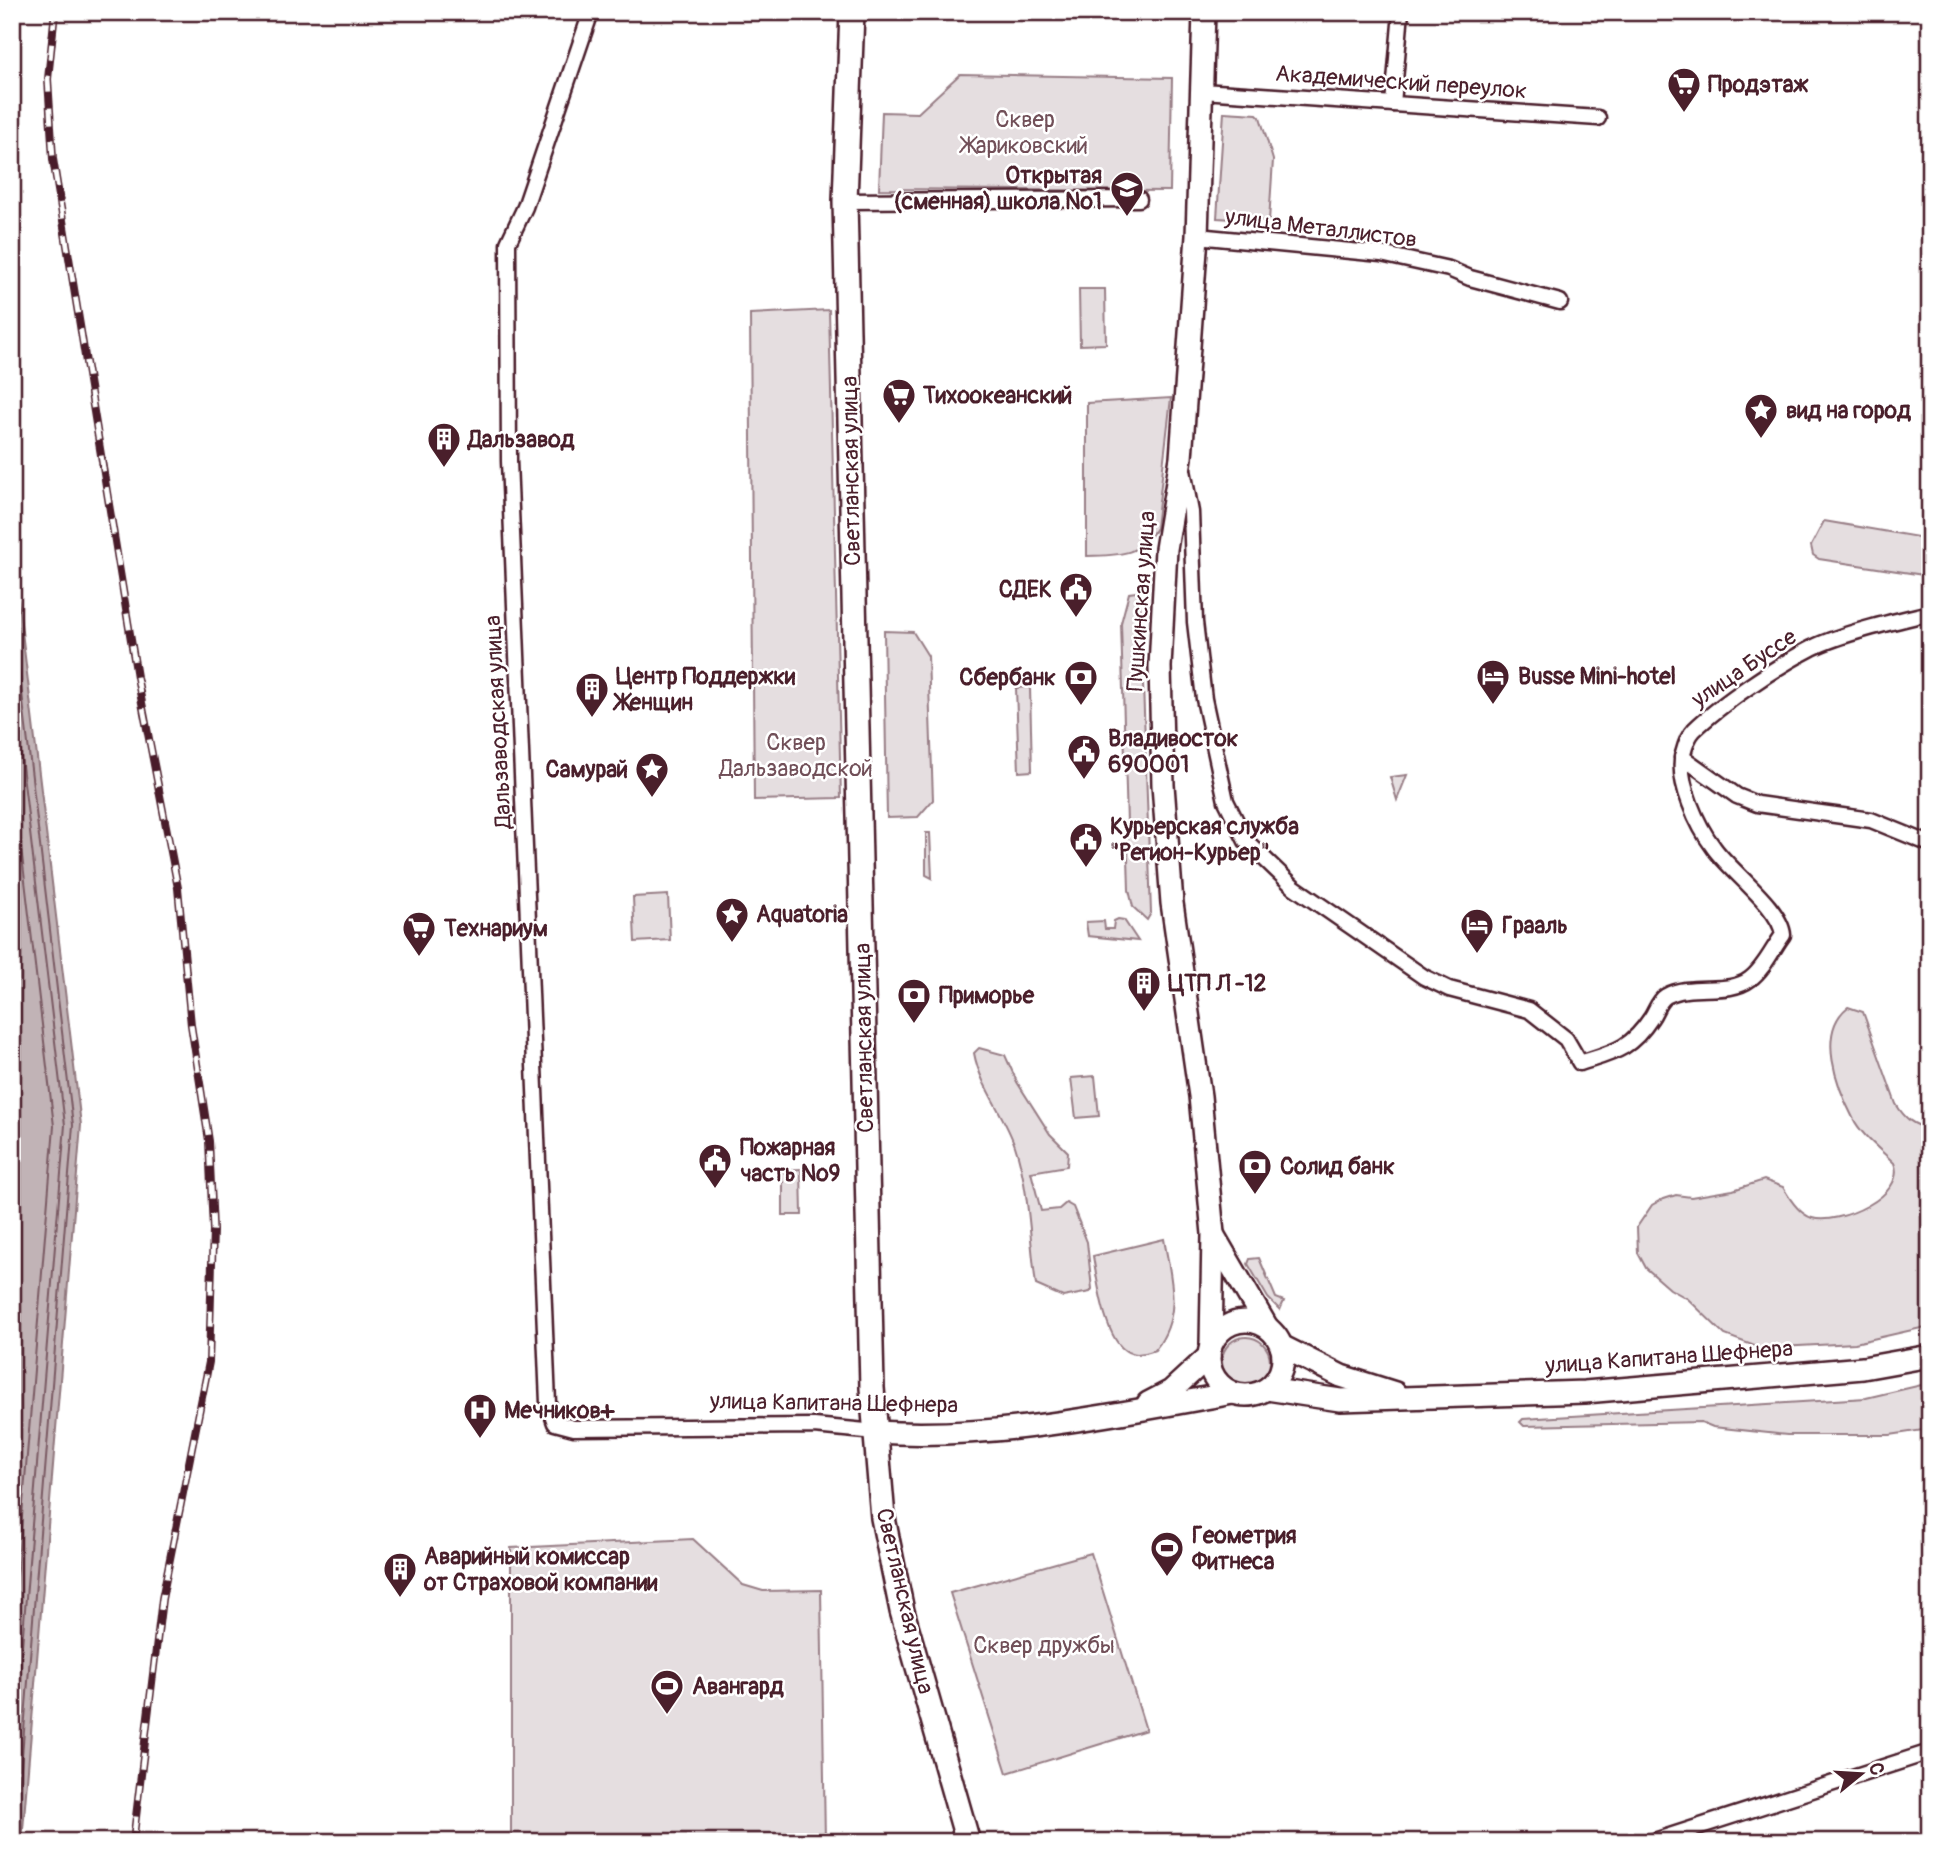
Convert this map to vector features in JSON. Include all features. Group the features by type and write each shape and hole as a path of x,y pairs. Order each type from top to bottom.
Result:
{"main road":[{"name":"Светланская улица","path":"852,12 845,201 876,1432 883,1518 902,1611 968,1842"},
{"name":"Пушкинская улица","path":"1205,12 1197,236 1181,458 1166,549 1160,667 1163,785 1172,903 1200,1096 1213,1234 1210,1350"},
{"name":"Пушкинская улица","path":"1213,1234 1267,1327"},
{"path":"1251,1321 1267,1327 1281,1346 1281,1370 1267,1389 1256,1394 1233,1393 1214,1378 1210,1350 1220,1331 1234,1322 1251,1321"},
{"name":"улица Капитана Шефнера","path":"1281,1346 1341,1376 1410,1398"},
{"name":"улица Капитана Шефнера","path":"1134,1411 1171,1391 1210,1350"},
{"name":"улица Капитана Шефнера","path":"1267,1389 1340,1400 1586,1392 1863,1368 1930,1356"},
{"name":"улица Капитана Шефнера","path":"876,1432 929,1436 1134,1411 1233,1393"}],"street":[{"name":"Дальзаводская улица","path":"574,1428 555,1423 548,1403 509,461 508,243 520,218 591,12"},
{"path":"1394,104 1401,12"},
{"name":"Академический переулок","path":"1202,91 1598,118"},
{"path":"845,201 1139,199"},
{"name":"улица Металлистов","path":"1197,236 1381,254 1449,269 1470,278 1560,302"},
{"path":"1181,458 1191,512 1195,622 1204,699 1226,802 1246,841 1294,887 1424,977 1449,989 1529,1010 1566,1040 1580,1063 1615,1053 1628,1046 1650,1019 1662,998 1674,992 1722,987 1750,979 1783,935 1783,929 1768,908 1715,851 1703,832 1685,785 1682,757"},
{"name":"улица Буссе","path":"1682,757 1695,730 1764,678 1814,648 1930,613"},
{"path":"1682,757 1737,796 1757,804 1871,820 1930,844"},
{"name":"улица Капитана Шефнера","path":"574,1428 814,1426 876,1432"},
{"path":"1651,1842 1930,1752"}],"green space":[{"name":"Сквер Жариковский","path":"960,74 1172,78 1170,191 879,189 882,112 918,113"},
{"path":"1224,112 1257,114 1260,117 1273,160 1269,221 1217,218"},
{"path":"1079,289 1105,289 1106,344 1080,345"},
{"name":"Сквер Дальзаводской","path":"829,310 841,798 754,800 750,314"},
{"path":"1171,398 1156,528 1143,544 1135,549 1118,554 1087,556 1087,403"},
{"path":"1824,521 1930,539 1930,576 1819,559 1813,555 1811,546"},
{"path":"1136,592 1140,597 1151,913 1147,920 1133,907 1129,890 1121,623 1129,593"},
{"path":"884,631 913,632 928,656 933,800 918,817 887,818"},
{"path":"1030,687 1032,771 1019,772 1016,688"},
{"path":"1407,775 1397,800 1390,777"},
{"path":"926,833 930,833 932,878 926,875"},
{"path":"668,895 670,940 635,942 633,897"},
{"path":"1124,920 1138,941 1088,936 1086,922 1104,921 1105,929 1113,929 1114,921"},
{"path":"1848,1007 1863,1012 1899,1109 1910,1121 1930,1129 1930,1326 1855,1343 1760,1348 1725,1335 1688,1299 1670,1289 1646,1268 1638,1253 1637,1227 1652,1205 1661,1200 1676,1195 1691,1197 1733,1190 1764,1180 1783,1187 1791,1201 1812,1218 1824,1219 1853,1213 1881,1197 1896,1175 1894,1163 1857,1124 1841,1091 1832,1060 1833,1031 1838,1018"},
{"path":"979,1048 1005,1055 1017,1082 1050,1134 1068,1152 1067,1166 1031,1172 1041,1211 1059,1209 1066,1203 1073,1207 1087,1242 1092,1289 1090,1292 1063,1297 1036,1285 1020,1162 1010,1134 977,1065 974,1053"},
{"path":"1095,1076 1099,1116 1076,1118 1071,1078"},
{"path":"801,1169 802,1215 783,1215 783,1170"},
{"path":"1164,1239 1173,1296 1169,1324 1155,1350 1142,1354 1131,1353 1120,1346 1113,1336 1100,1294 1093,1256"},
{"path":"1259,1258 1276,1298 1284,1301 1280,1310 1268,1298 1248,1264 1250,1259"},
{"path":"1246,1337 1263,1344 1270,1361 1263,1378 1246,1385 1229,1378 1222,1361 1229,1344"},
{"path":"1930,1383 1930,1429 1890,1435 1787,1435 1713,1427 1701,1422 1524,1426 1520,1422 1523,1419 1866,1398"},
{"name":"Авангард","path":"693,1539 743,1585 763,1591 821,1590 825,1842 511,1842 511,1548"},
{"name":"Сквер дружбы","path":"1091,1553 1146,1730 1007,1773 950,1593"}],"water":[{"path":"12,548 81,1125 22,1842 12,1842"}],"railway":[{"path":"55,12 48,79 53,159 137,677 178,888 191,1025 209,1141 213,1230 209,1362 162,1599 133,1842"}],"place":[{"name":"Продэтаж","path":"1684,114"},
{"name":"Открытая (сменная) школа №1","path":"1127,218"},
{"name":"Тихоокеанский","path":"899,425"},
{"name":"вид на город","path":"1761,440"},
{"name":"Дальзавод","path":"444,469"},
{"name":"СДЕК","path":"1076,619"},
{"name":"Busse Mini-hotel","path":"1493,706"},
{"name":"Сбербанк","path":"1081,707"},
{"name":"Центр Поддержки Женщин","path":"592,719"},
{"name":"Владивосток 690001","path":"1084,781"},
{"name":"Самурай","path":"652,799"},
{"name":"Курьерская служба \"Регион-Курьер\"","path":"1086,869"},
{"name":"Aquatoria","path":"732,944"},
{"name":"Грааль","path":"1477,955"},
{"name":"Технариум","path":"419,958"},
{"name":"ЦТП Л -12","path":"1144,1013"},
{"name":"Приморье","path":"914,1025"},
{"name":"Пожарная часть №9","path":"715,1190"},
{"name":"Солид банк","path":"1255,1196"},
{"name":"Мечников+","path":"480,1440"},
{"name":"Геометрия Фитнеса","path":"1167,1578"},
{"name":"Аварийный комиссар от Страховой компании","path":"400,1599"},
{"name":"Авангард","path":"667,1716"}]}
